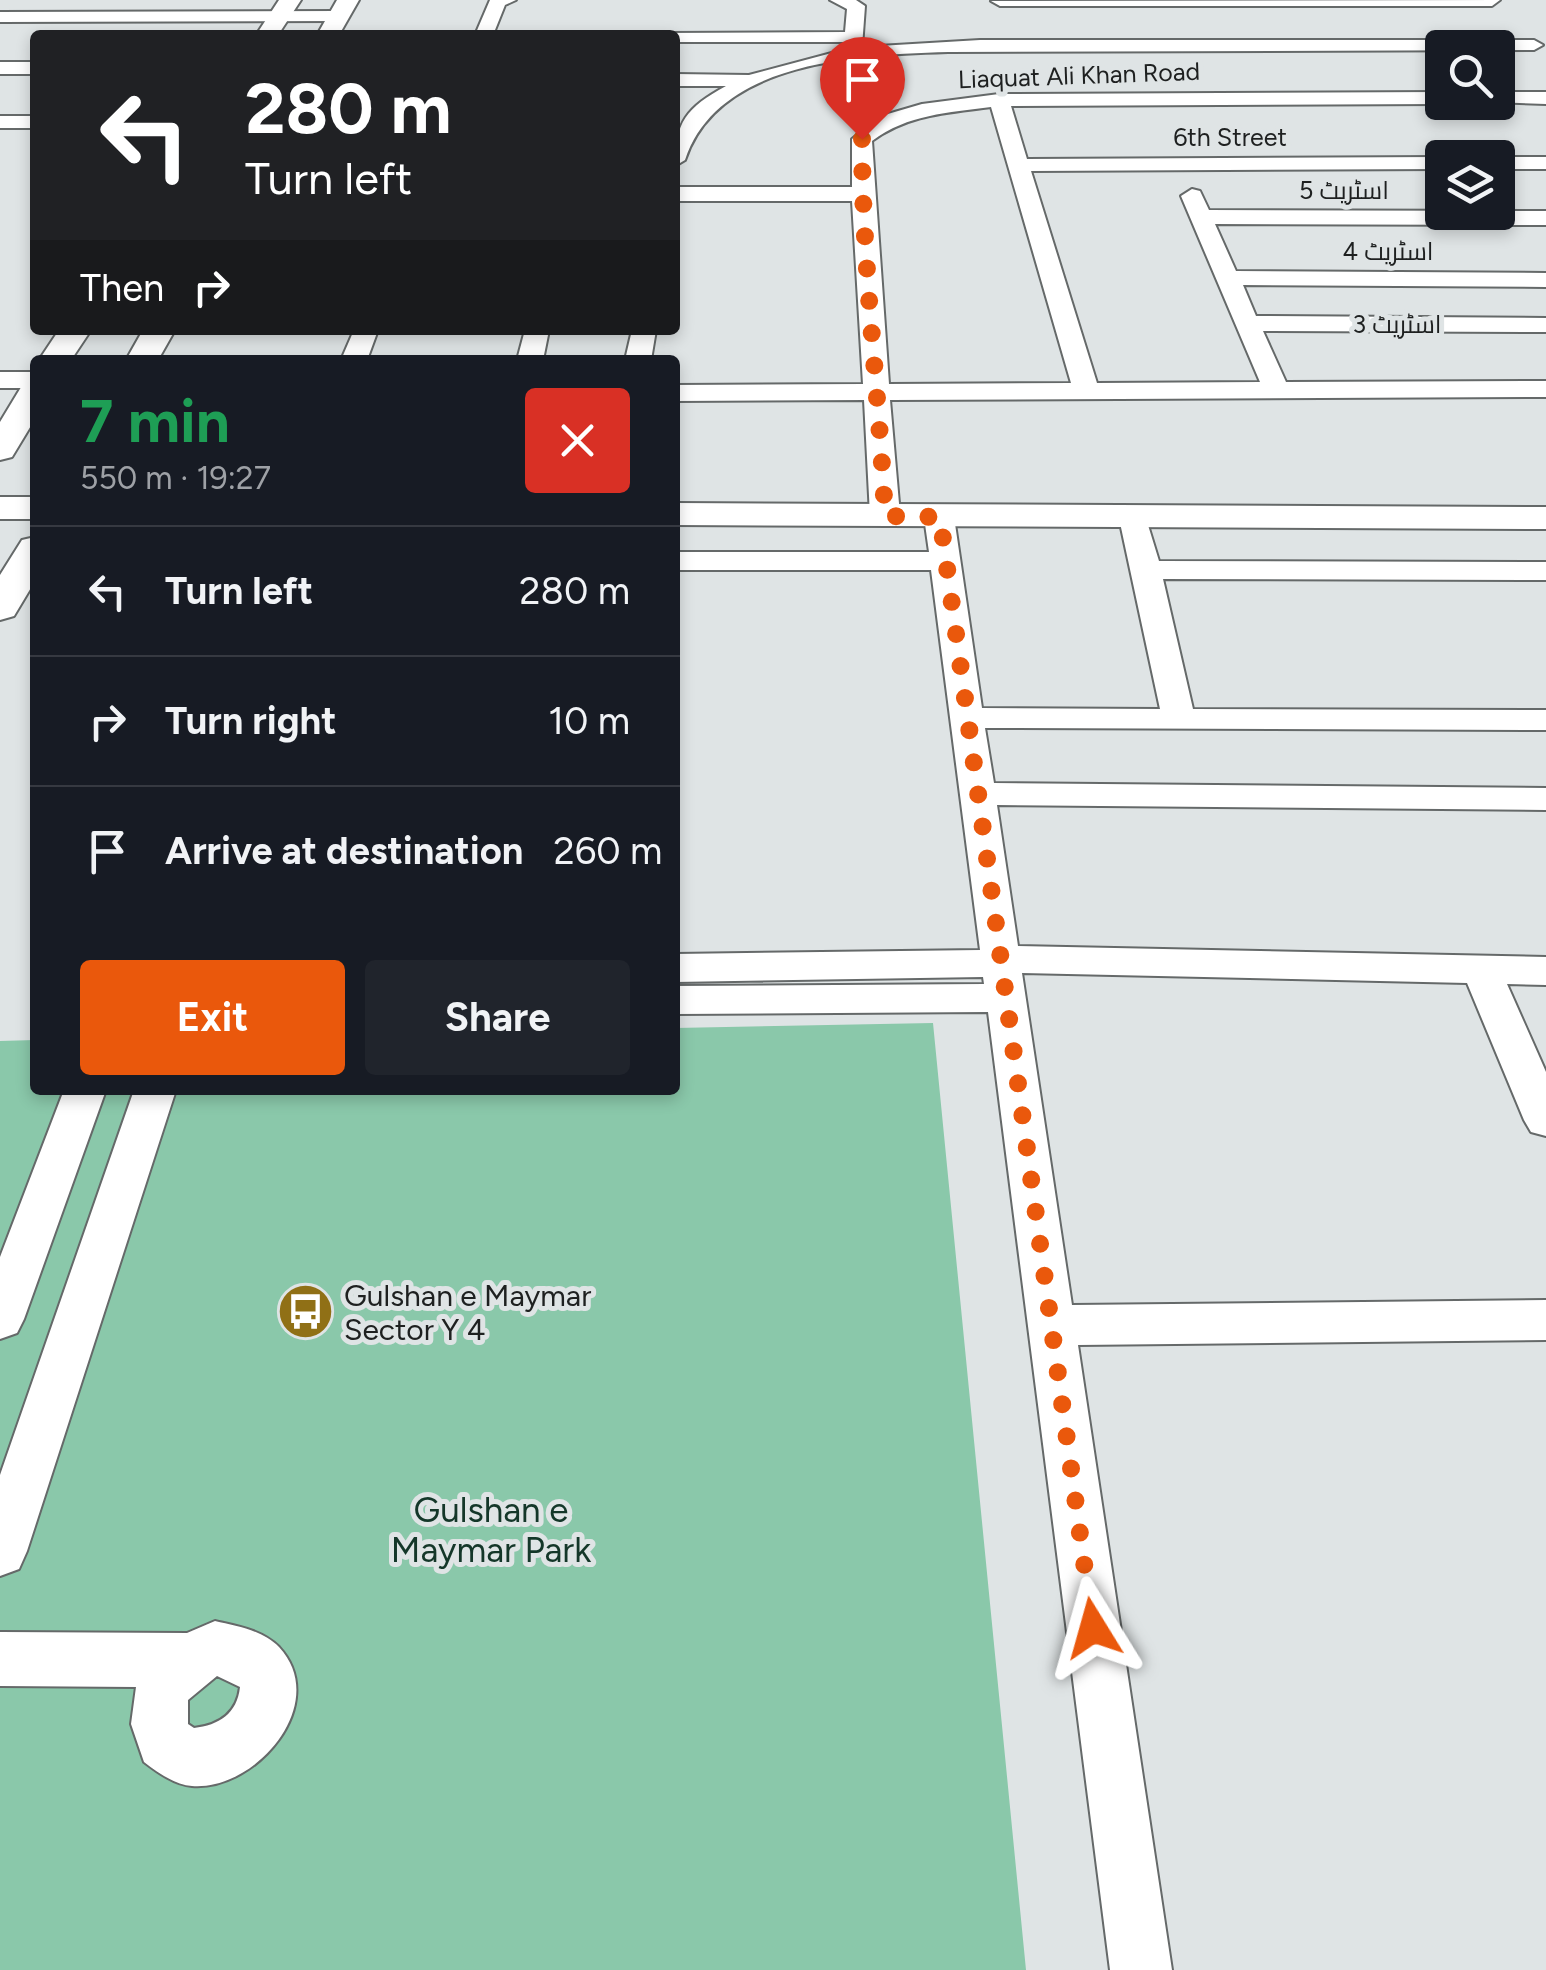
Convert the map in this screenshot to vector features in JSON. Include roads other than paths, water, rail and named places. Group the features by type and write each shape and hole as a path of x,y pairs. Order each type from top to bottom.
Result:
{"street":[{"path":"487,30 503,0"},
{"path":"839,0 856,6 853,46"},
{"path":"1014,42 1492,1 1540,51"},
{"path":"0,17 338,17"},
{"path":"680,37 853,46 1014,42 1540,51"},
{"name":"Liaquat Ali Khan Road","path":"885,516 880,394 862,194 862,139 873,128 922,110 999,100 1014,42 1319,106 1425,99"},
{"path":"683,123 723,96 853,46"},
{"path":"0,68 30,68"},
{"path":"680,80 756,82"},
{"path":"1515,98 1546,98"},
{"path":"999,100 1088,392"},
{"path":"4,126 30,123"},
{"name":"6th Street","path":"1018,165 1178,164 1351,155 1425,162"},
{"path":"1515,163 1546,162"},
{"path":"1178,164 1277,391"},
{"path":"1515,169 1537,187"},
{"path":"680,194 862,194"},
{"name":"اسٹریٹ 5","path":"1201,218 1546,218"},
{"name":"اسٹریٹ 4","path":"1229,278 1546,280"},
{"name":"اسٹریٹ 3","path":"1248,323 1546,326"},
{"path":"0,380 30,380"},
{"path":"680,393 1546,389"},
{"path":"0,450 30,400"},
{"path":"0,508 30,508"},
{"path":"680,514 885,516 942,539"},
{"path":"1134,518 1179,719"},
{"path":"680,561 1134,518 1546,518"},
{"path":"942,539 1141,1970"},
{"path":"0,608 24,557"},
{"path":"1146,570 1546,571"},
{"path":"966,718 1546,720"},
{"path":"977,794 1544,803"},
{"path":"680,968 1001,974 1546,970"},
{"path":"1481,970 1546,1120"},
{"path":"680,1000 1001,974"},
{"path":"0,1319 83,1095"},
{"path":"0,1551 153,1095"},
{"path":"1050,1324 1546,1320"},
{"path":"0,1659 188,1660"}],"place":[{"name":"Gulshan e Maymar Sector Y 4","path":"305,1312"}],"park label":[{"name":"Gulshan e Maymar Park","path":"491,1530"}]}
